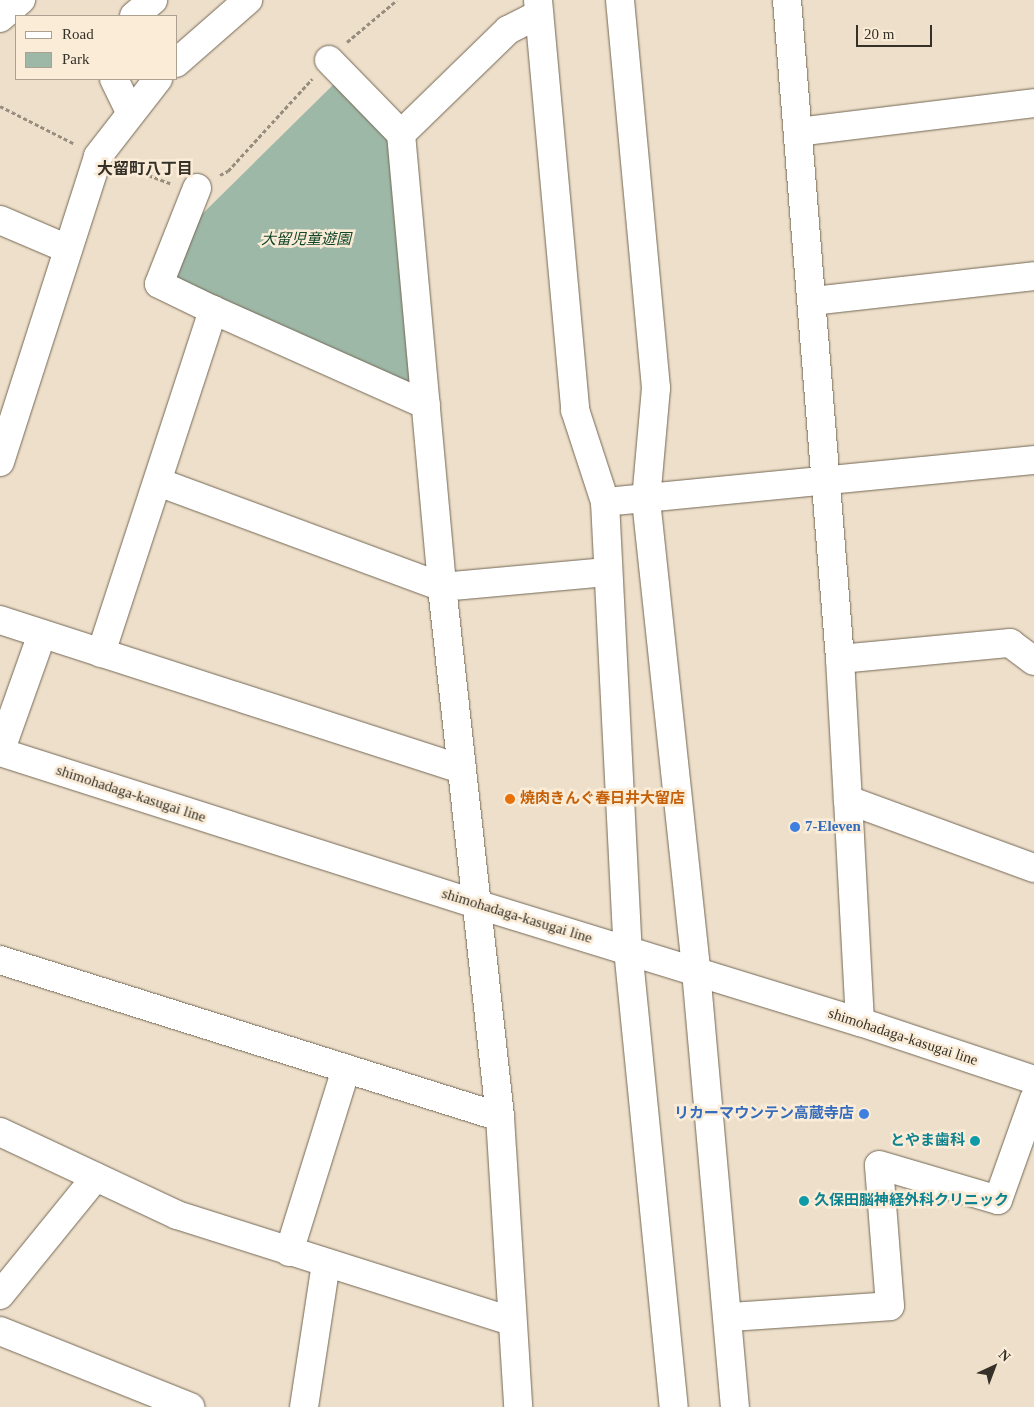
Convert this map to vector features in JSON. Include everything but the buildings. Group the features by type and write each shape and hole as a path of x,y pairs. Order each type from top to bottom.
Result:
{"street":[{"path":"0,18 21,0"},
{"path":"135,15 153,0"},
{"path":"178,61 248,0"},
{"path":"620,0 656,388 646,500 696,971 730,1317 735,1407"},
{"path":"787,0 812,301 824,482 840,659 860,1022"},
{"path":"401,134 508,30 539,7"},
{"path":"539,7 575,410 605,502 606,572 628,949 674,1407"},
{"path":"0,23 15,27"},
{"path":"329,60 401,134 442,587 479,905 500,1118 511,1321 518,1407"},
{"path":"114,80 130,112"},
{"path":"0,462 5,428 68,249 98,156 130,112 157,80"},
{"path":"798,132 1034,103"},
{"path":"197,188 160,284 213,310 426,405"},
{"path":"0,220 68,249"},
{"path":"812,301 1034,276"},
{"path":"101,653 213,310"},
{"path":"605,502 646,500 1034,460"},
{"path":"158,482 442,587 606,572"},
{"path":"0,620 462,769"},
{"path":"0,752 42,634"},
{"path":"840,659 1010,643 1034,661"},
{"name":"shimohadaga-kasugai line","path":"0,752 479,905 628,949 860,1022 1034,1080"},
{"path":"848,800 1034,868"},
{"path":"0,960 500,1118"},
{"path":"289,1252 346,1069"},
{"path":"730,1317 890,1306 879,1165 998,1200 1034,1099"},
{"path":"0,1132 177,1215 326,1264 511,1321"},
{"path":"0,1295 96,1177"},
{"path":"304,1407 326,1264"},
{"path":"0,1331 190,1407"}],"path":[{"path":"0,106 98,156 164,184 197,188 228,171 329,60 397,0"}],"green space":[{"name":"大留児童遊園","path":"337,81 384,128 390,144 411,378 404,384 175,286 171,274 192,224"}],"place":[{"name":"焼肉きんぐ春日井大留店","path":"510,799"},
{"name":"7-Eleven","path":"795,827"},
{"name":"リカーマウンテン高蔵寺店","path":"864,1114"},
{"name":"とやま歯科","path":"975,1141"},
{"name":"久保田脳神経外科クリニック","path":"804,1201"}],"district":[{"name":"大留町八丁目","path":"145,169"}]}
